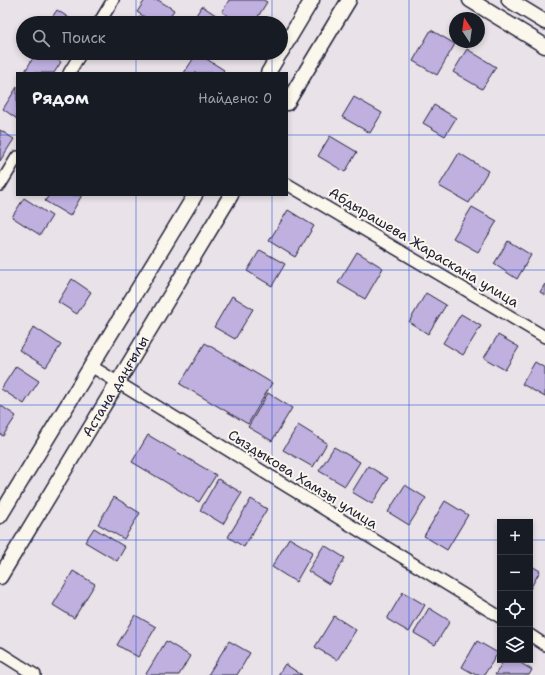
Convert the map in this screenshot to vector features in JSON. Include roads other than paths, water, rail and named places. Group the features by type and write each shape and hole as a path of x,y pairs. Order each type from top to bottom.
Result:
{"street":[{"path":"103,16 113,0"},
{"path":"288,41 312,0"},
{"path":"288,100 349,0"},
{"path":"470,0 545,46"},
{"path":"509,0 545,22"},
{"path":"70,72 77,60"},
{"path":"269,72 276,60"},
{"path":"0,185 16,159"},
{"name":"Абдырашева Жараскана улица","path":"288,185 545,337"},
{"path":"0,516 193,196"},
{"name":"Астана даңғылы","path":"0,577 230,196"},
{"name":"Сыздыкова Хамзы улица","path":"91,366 497,615"},
{"path":"533,638 545,645"},
{"path":"0,653 35,675"}]}
